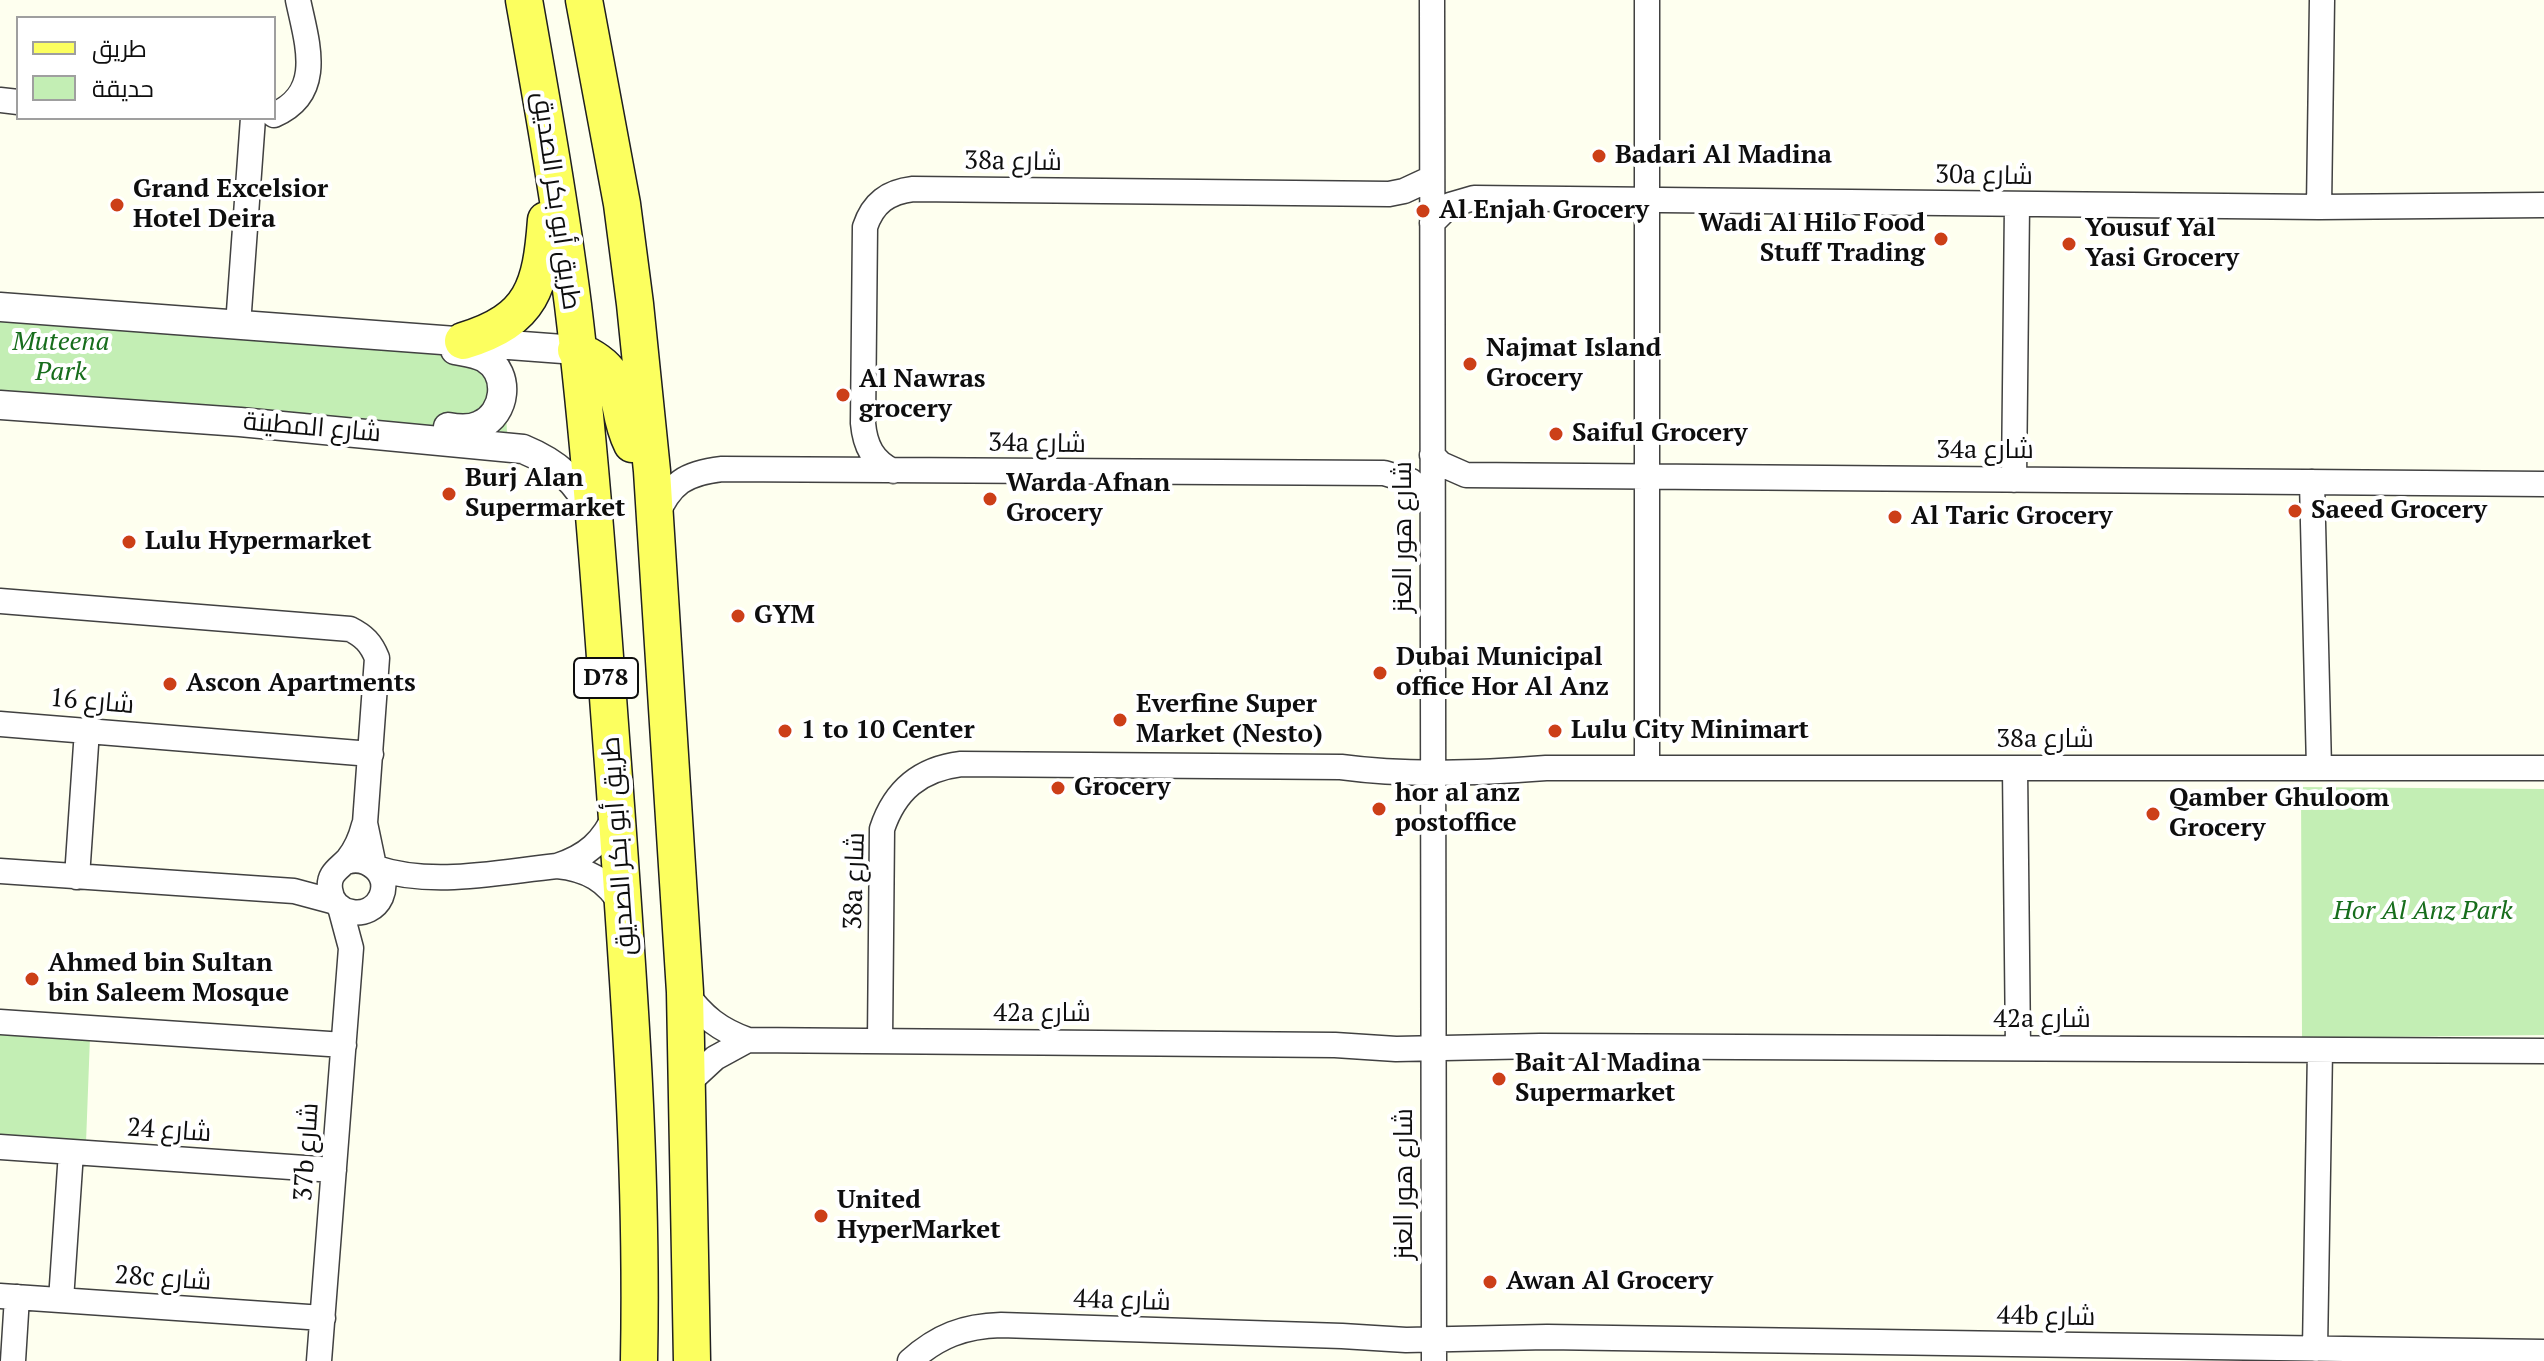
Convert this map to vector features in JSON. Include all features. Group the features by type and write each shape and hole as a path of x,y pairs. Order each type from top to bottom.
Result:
{"main road":[{"name":"طريق أبو بكر الصديق","path":"524,0 552,158 573,309 594,514 637,1127 639,1361"},
{"name":"D78","path":"584,0 622,204 656,519 685,992 692,1361"},
{"path":"463,341 487,334 508,321 525,304 537,283 544,259 552,158"},
{"path":"576,350 594,357 608,369 617,386 630,441 652,471"},
{"path":"637,1127 652,1152 659,1180 662,1274 668,1286 675,1291 691,1294"}],"street":[{"path":"276,114 298,99 310,69 298,0"},
{"name":"شارع هور العنز","path":"1432,0 1434,1343"},
{"path":"1647,0 1647,768"},
{"path":"2319,207 2322,0"},
{"path":"238,325 253,120"},
{"name":"38a شارع","path":"893,471 881,465 871,453 863,423 865,227 876,205 887,196 913,189 1389,194 1404,191 1432,178"},
{"name":"30a شارع","path":"1432,223 1450,205 1474,198 2319,207 2544,205"},
{"path":"2014,480 2017,205"},
{"path":"0,307 576,350"},
{"path":"240,422 286,416 332,416 470,428 482,425 499,407 502,381 497,369 487,359 372,334"},
{"name":"شارع المطينة","path":"0,405 240,422 523,449 546,458 566,473 583,492 594,514"},
{"name":"34a شارع","path":"1432,455 1441,464 1466,475 2544,484"},
{"name":"34a شارع","path":"656,519 664,498 679,482 699,472 722,469 1384,473 1411,481 1432,501"},
{"path":"2312,482 2319,768"},
{"path":"0,601 336,627 363,635 372,645 377,658 365,823 358,843 330,887 338,904"},
{"name":"شارع 16","path":"0,724 371,754"},
{"path":"77,877 87,730"},
{"name":"38a شارع","path":"880,1041 882,829 888,810 899,793 927,772 961,764 1341,767 1369,762 1432,766 1493,762 1546,768 2544,768"},
{"path":"2015,768 2018,1048"},
{"path":"557,866 577,859 594,848 608,832 616,813"},
{"path":"365,823 375,867 383,882 376,903"},
{"path":"294,891 340,867 361,860 401,875 426,877 557,866 578,868 597,877 613,891 624,909"},
{"path":"0,871 294,891 338,904 355,913 426,877"},
{"name":"37b شارع","path":"351,948 376,903"},
{"name":"37b شارع","path":"319,1361 351,948 338,904"},
{"name":"42a شارع","path":"685,992 712,1023 748,1040 1335,1045 1367,1048 1434,1043 2544,1051"},
{"path":"0,1022 344,1045"},
{"name":"42a شارع","path":"688,1083 715,1058 748,1040"},
{"path":"2315,1349 2320,1050"},
{"name":"شارع 24","path":"0,1147 334,1170"},
{"path":"61,1300 71,1152"},
{"path":"9,1297 13,1361"},
{"name":"28c شارع","path":"9,1297 323,1318"},
{"name":"44a شارع","path":"910,1361 927,1345 950,1333 975,1326 1342,1336 1390,1329 1434,1343"},
{"name":"44b شارع","path":"1434,1343 1547,1337 2026,1353 2315,1349 2544,1352"}],"green space":[{"name":"Muteena Park","path":"0,312 503,348 507,432 0,395"},
{"name":"Hor Al Anz Park","path":"2301,787 2544,789 2544,1035 2302,1038"},
{"path":"0,1031 90,1037 86,1143 0,1137"}],"place":[{"name":"Badari Al Madina","path":"1599,156"},
{"name":"Grand Excelsior Hotel Deira","path":"117,205"},
{"name":"Al Enjah Grocery","path":"1423,211"},
{"name":"Wadi Al Hilo Food Stuff Trading","path":"1941,239"},
{"name":"Yousuf Yal Yasi Grocery","path":"2069,244"},
{"name":"Najmat Island Grocery","path":"1470,364"},
{"name":"Al Nawras grocery","path":"843,395"},
{"name":"Saiful Grocery","path":"1556,434"},
{"name":"Burj Alan Supermarket","path":"449,494"},
{"name":"Warda Afnan Grocery","path":"990,499"},
{"name":"Saeed Grocery","path":"2295,511"},
{"name":"Al Taric Grocery","path":"1895,517"},
{"name":"Lulu Hypermarket","path":"129,542"},
{"name":"GYM","path":"738,616"},
{"name":"Dubai Municipal office Hor Al Anz","path":"1380,673"},
{"name":"Ascon Apartments","path":"170,684"},
{"name":"Everfine Super Market (Nesto)","path":"1120,720"},
{"name":"1 to 10 Center","path":"785,731"},
{"name":"Lulu City Minimart","path":"1555,731"},
{"name":"Grocery","path":"1058,788"},
{"name":"hor al anz postoffice","path":"1379,809"},
{"name":"Qamber Ghuloom Grocery","path":"2153,814"},
{"name":"Ahmed bin Sultan bin Saleem Mosque","path":"32,979"},
{"name":"Bait Al Madina Supermarket","path":"1499,1079"},
{"name":"United HyperMarket","path":"821,1216"},
{"name":"Awan Al Grocery","path":"1490,1282"}]}
